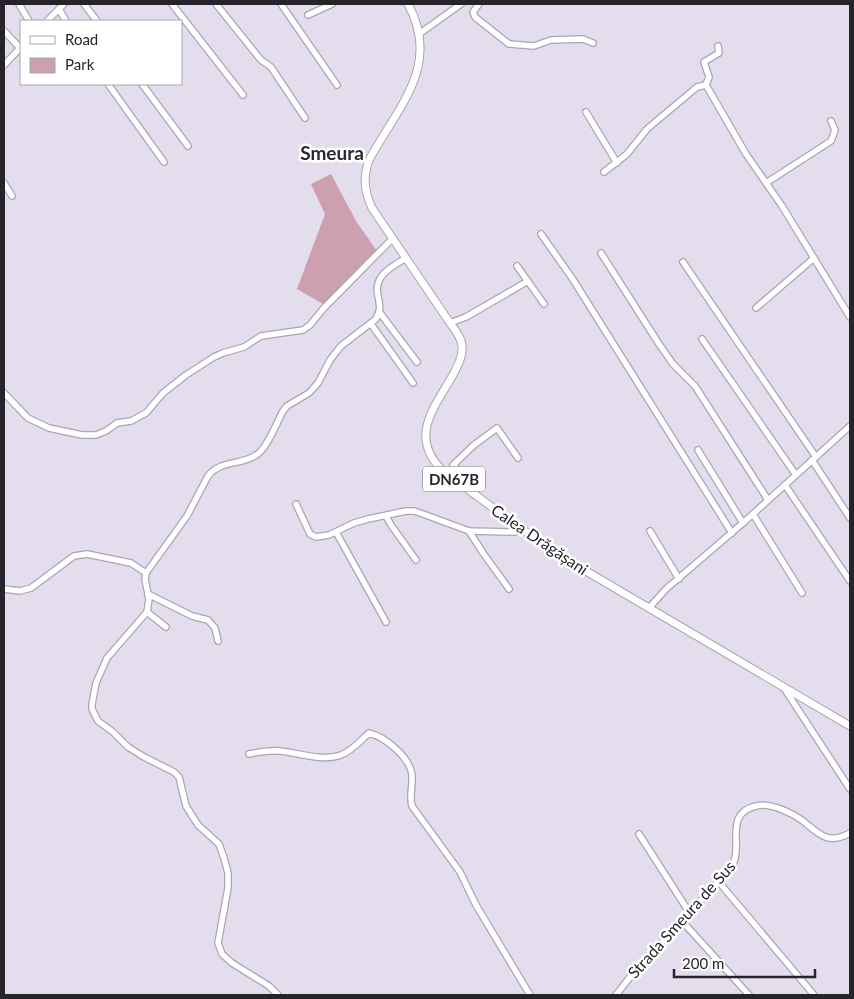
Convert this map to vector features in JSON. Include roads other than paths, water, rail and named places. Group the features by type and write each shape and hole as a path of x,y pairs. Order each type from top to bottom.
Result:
{"main road":[{"name":"DN67B","path":"408,4 419,34"},
{"name":"Calea Drăgășani","path":"419,34 420,52 417,73 411,90 369,160 365,184 368,199 461,341 462,354 457,366 428,420 425,435 427,449 432,460 474,495 574,564 850,726"}],"street":[{"path":"19,4 28,20"},
{"path":"48,20 64,4"},
{"path":"84,4 96,20"},
{"path":"172,4 242,95"},
{"path":"216,4 261,60 271,67 305,118"},
{"path":"281,4 337,85"},
{"path":"308,15 332,4"},
{"path":"419,34 461,4"},
{"path":"479,4 473,12 475,17 508,44 534,46 551,40 584,39 593,43"},
{"path":"59,9 65,20"},
{"path":"4,31 20,47"},
{"path":"604,172 631,150 647,129 697,87 706,84 709,77 704,62 719,53 718,46"},
{"path":"4,65 20,49"},
{"path":"706,84 746,154 850,317"},
{"path":"109,85 164,162"},
{"path":"143,85 188,146"},
{"path":"586,112 617,163"},
{"path":"766,183 831,141 836,130 830,121"},
{"path":"4,183 12,196"},
{"path":"541,234 572,278 732,533"},
{"path":"4,394 28,418 49,428 82,435 96,435 106,431 117,424 130,421 146,413 162,393 186,374 223,352 244,347 261,336 303,330 310,325 323,309 393,238"},
{"path":"601,253 673,364 695,386 768,500"},
{"path":"406,258 380,276 376,289 380,313 417,362"},
{"path":"756,308 814,258"},
{"path":"683,262 814,458 850,518"},
{"path":"517,266 544,304"},
{"path":"450,323 466,317 528,281"},
{"path":"278,995 269,986 232,963 222,954 218,943 228,888 228,873 220,844 198,825 186,806 179,777 174,772 128,747 114,732 98,720 92,709 96,683 107,658 147,612 149,606 145,579 146,573 187,516 211,472 221,466 254,456 261,451 288,406 309,392 318,383 340,346 371,324 380,313"},
{"path":"371,324 413,383"},
{"path":"702,339 796,475"},
{"path":"649,608 666,589 732,533 850,426"},
{"path":"474,495 478,486 454,465 474,445 497,428 518,458"},
{"path":"698,450 743,522"},
{"path":"785,484 850,581"},
{"path":"296,504 310,534 316,537 336,532 354,523 400,512 414,511 469,531 515,532 520,528"},
{"path":"752,514 802,593"},
{"path":"386,516 416,560"},
{"path":"469,531 482,553 509,589"},
{"path":"650,531 679,579"},
{"path":"336,532 386,622"},
{"path":"4,589 20,591 31,588 79,554 131,563 146,573"},
{"path":"148,594 192,616 208,620 215,628 218,641"},
{"path":"147,612 166,627"},
{"path":"784,687 850,789"},
{"path":"249,754 262,751 280,751 320,757 334,757 350,750 369,733 385,740 405,759 412,772 410,798 412,806 460,872 480,912 530,995"},
{"name":"Strada Smeura de Sus","path":"616,995 630,976 735,862 737,856 736,824 741,813 749,808 765,805 779,809 802,820 818,834 832,839 850,833"},
{"path":"639,834 689,912"},
{"path":"718,881 814,995"},
{"path":"681,920 749,995"}],"district":[{"name":"Smeura","path":"332,152"}]}
